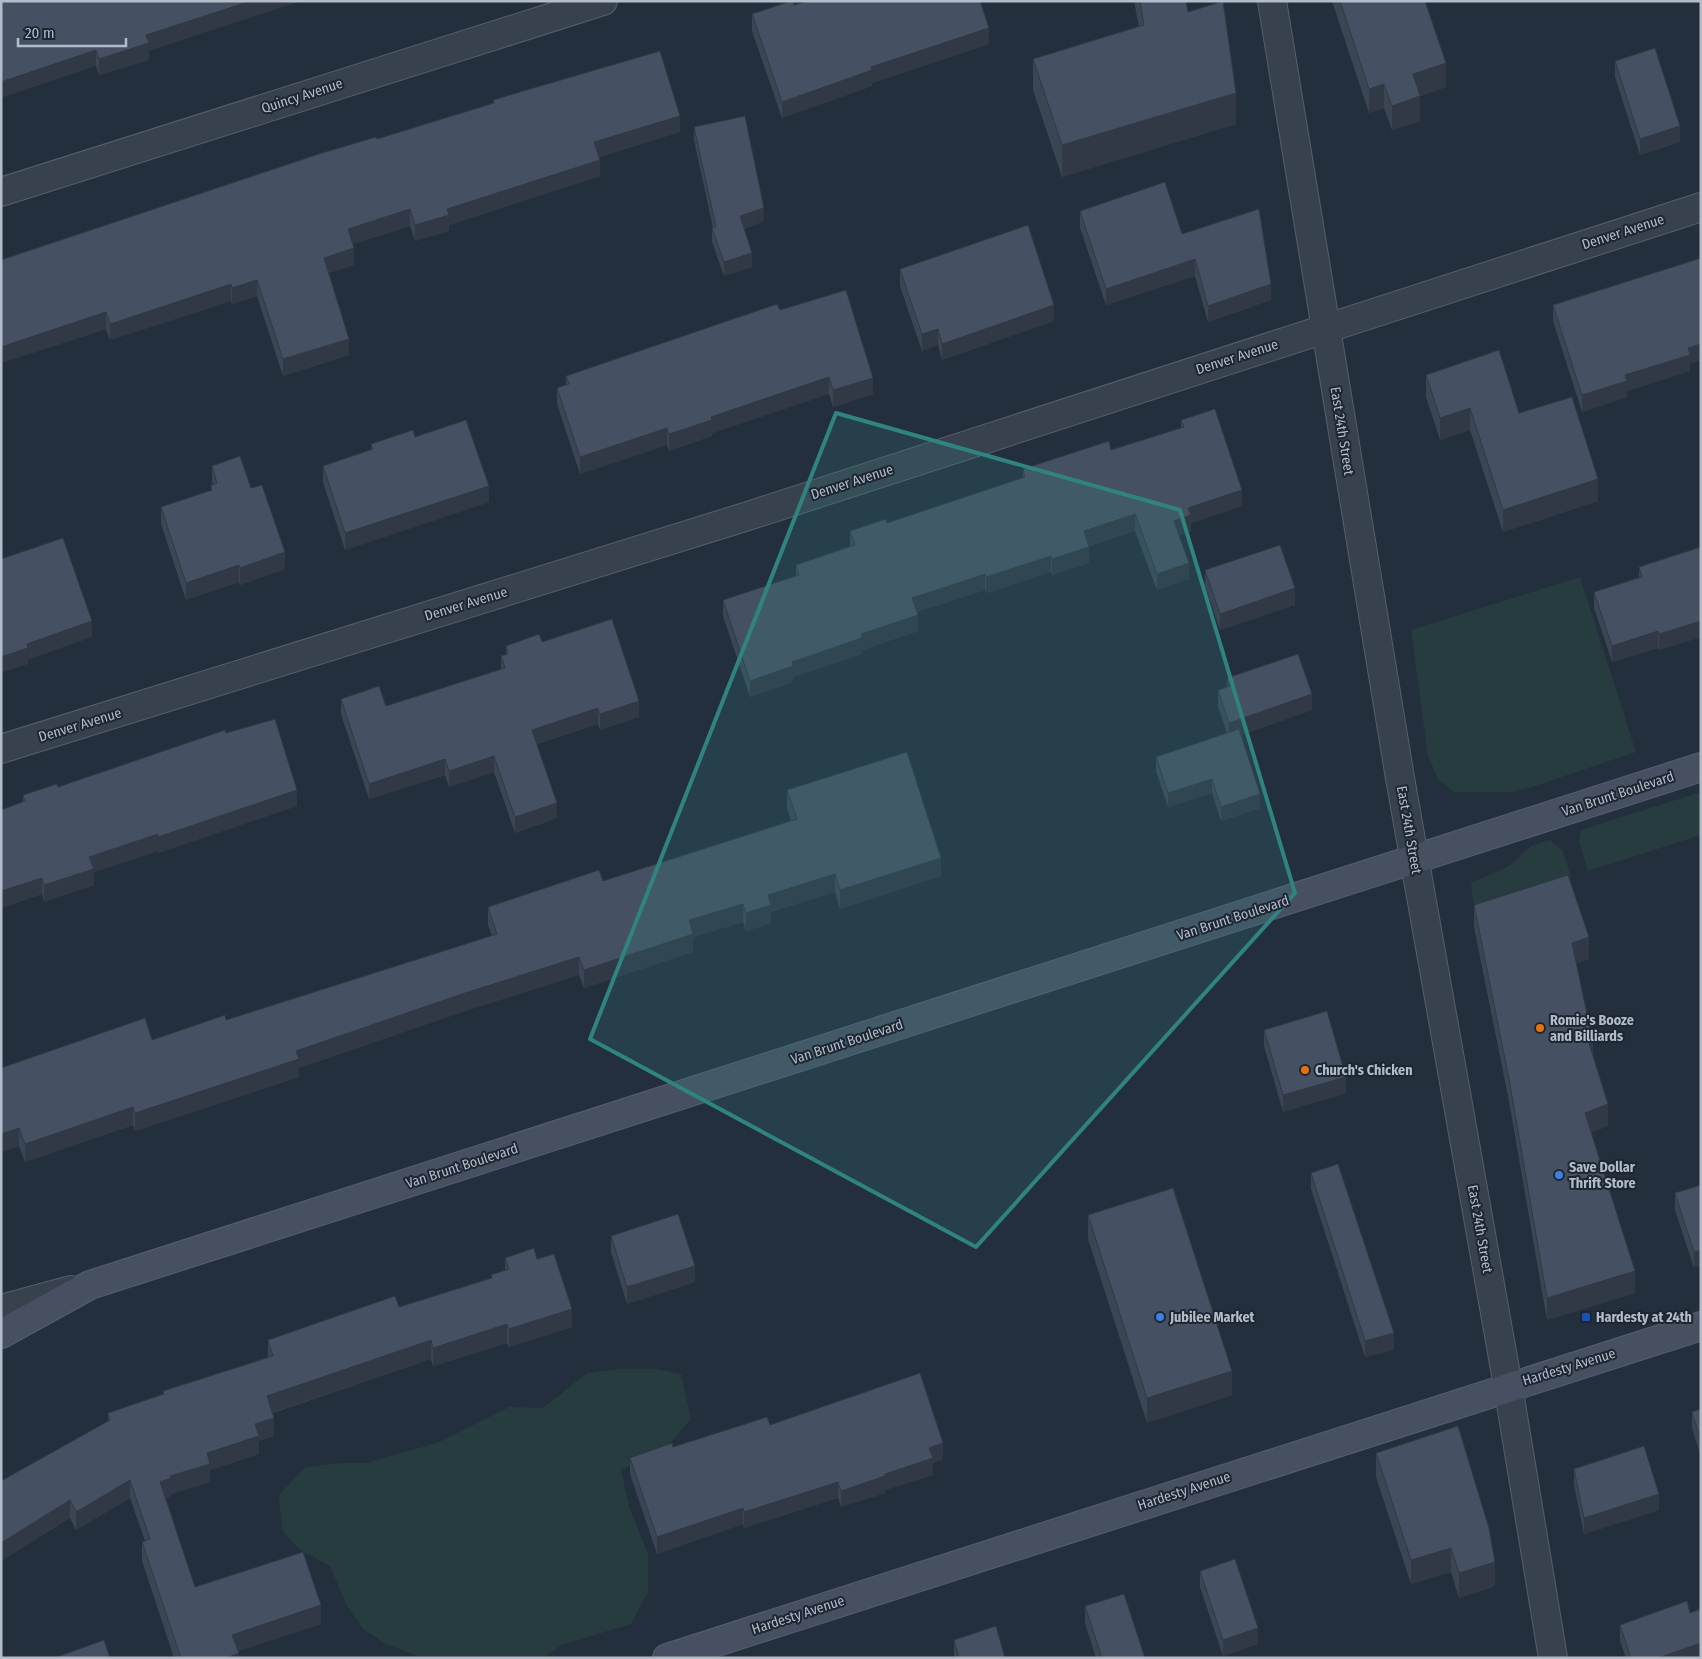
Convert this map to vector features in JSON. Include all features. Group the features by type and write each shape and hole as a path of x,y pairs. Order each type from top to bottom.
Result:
{"street":[{"name":"Quincy Avenue","path":"1,192 603,1"},
{"name":"East 24th Street","path":"1272,1 1414,860 1508,1386 1553,1658"},
{"name":"Denver Avenue","path":"1,749 748,516 1701,207"},
{"name":"Van Brunt Boulevard","path":"1,1334 90,1285 1701,767"},
{"path":"1,1309 90,1285"},
{"name":"Hardesty Avenue","path":"667,1658 1508,1386 1701,1326"}],"highlighted area":[{"path":"836,413 1180,510 1295,893 976,1247 590,1039"}],"green space":[{"path":"1580,577 1636,752 1532,787 1511,792 1454,792 1438,779 1428,756 1411,630"},
{"path":"1701,792 1701,835 1588,871 1579,842 1581,830"},
{"path":"1550,840 1563,851 1571,877 1474,908 1471,883 1509,866 1531,846"},
{"path":"618,1369 655,1369 681,1374 691,1419 668,1446 621,1470 629,1507 648,1554 648,1592 631,1624 561,1645 544,1658 418,1656 386,1644 363,1629 346,1604 330,1566 300,1550 282,1530 279,1495 304,1468 339,1463 366,1463 437,1443 509,1407 543,1408 587,1373"}],"building":[{"path":"1,1 251,1 146,35 149,43 99,59 96,50 1,82"},
{"path":"793,1 794,5 807,1 980,1 989,28 871,67 872,70 782,102 752,14"},
{"path":"1140,1 1186,1 1188,12 1223,1 1236,93 1062,145 1033,59 1144,25"},
{"path":"1340,1 1425,1 1446,63 1413,74 1420,96 1392,106 1384,84 1369,89"},
{"path":"1655,48 1680,126 1640,139 1615,61"},
{"path":"660,51 680,116 594,142 600,160 447,209 449,215 415,225 410,209 348,229 354,248 324,258 349,339 283,359 257,280 232,288 231,284 110,324 106,312 1,347 1,260 322,153 376,137 377,139 494,103 493,100"},
{"path":"745,116 764,208 740,216 752,253 724,262 712,228 716,227 694,127"},
{"path":"1165,182 1182,234 1259,209 1271,284 1208,306 1195,259 1106,289 1080,211"},
{"path":"1028,225 1054,305 942,344 938,329 922,334 900,269"},
{"path":"1701,258 1701,344 1688,348 1690,355 1625,375 1627,381 1582,395 1553,305"},
{"path":"846,290 873,378 833,390 829,377 711,417 712,420 669,434 667,428 580,457 557,388 569,384 566,376 777,304 780,310"},
{"path":"1499,350 1519,413 1572,397 1598,479 1503,510 1470,408 1440,418 1426,375"},
{"path":"1215,409 1242,490 1188,508 1191,515 1174,521 1189,563 1157,574 1135,514 1084,531 1089,547 1052,559 1051,556 986,577 985,574 912,598 918,615 861,634 862,638 792,662 793,666 750,681 723,600 799,575 796,565 855,545 850,531 886,519 887,523 1025,477 1023,469 1109,441 1111,450 1184,427 1181,420"},
{"path":"466,420 489,486 345,533 323,466 373,449 371,444 413,430 415,437"},
{"path":"240,456 251,488 262,485 285,552 240,568 239,565 186,583 161,507 212,490 211,485 217,483 212,466"},
{"path":"63,538 92,621 27,644 28,648 1,657 1,559"},
{"path":"1280,545 1295,588 1220,614 1205,570"},
{"path":"1701,547 1701,621 1659,634 1658,631 1612,646 1594,592 1642,577 1639,567"},
{"path":"612,619 639,701 600,714 598,708 532,730 557,803 515,817 494,756 449,771 445,759 369,784 341,699 379,686 386,706 505,668 501,656 508,654 506,646 539,634 542,642"},
{"path":"1298,654 1312,694 1229,723 1218,690 1230,686 1227,678"},
{"path":"275,719 297,790 158,837 158,834 89,857 94,869 44,885 42,878 1,891 1,810 25,801 23,795 57,784 58,787 225,730 226,733"},
{"path":"1239,729 1260,794 1221,807 1212,779 1168,793 1156,757"},
{"path":"907,752 941,858 840,890 835,874 768,895 771,905 746,913 743,904 689,920 693,934 584,970 579,957 465,993 296,1051 299,1059 135,1113 133,1107 25,1144 19,1128 1,1134 1,1068 145,1018 152,1040 225,1015 226,1020 497,934 488,907 599,870 603,881 797,819 787,790"},
{"path":"1568,875 1589,937 1572,943 1593,1042 1589,1043 1608,1104 1585,1113 1635,1271 1547,1298 1509,1079 1474,905"},
{"name":"Church's Chicken","path":"1327,1011 1346,1077 1283,1095 1264,1030"},
{"path":"1338,1164 1394,1333 1365,1341 1311,1173"},
{"path":"1701,1185 1701,1250 1694,1252 1675,1193"},
{"name":"Jubilee Market","path":"1173,1188 1232,1371 1147,1398 1088,1215"},
{"path":"678,1214 695,1266 627,1287 611,1236"},
{"path":"534,1248 537,1259 554,1254 572,1309 509,1329 507,1324 433,1348 431,1340 267,1396 274,1418 255,1424 259,1436 207,1453 210,1464 170,1476 171,1478 160,1482 195,1587 303,1552 321,1605 232,1635 239,1653 226,1658 181,1658 142,1542 150,1539 130,1480 76,1512 70,1500 1,1543 1,1481 110,1420 108,1413 164,1394 163,1391 273,1356 268,1340 395,1296 399,1307 492,1278 491,1275 509,1269 505,1258"},
{"path":"920,1373 943,1443 929,1448 933,1458 841,1491 838,1482 744,1512 743,1508 657,1537 630,1458 672,1443 673,1447 767,1417 770,1425"},
{"path":"1701,1409 1701,1441 1692,1412"},
{"path":"1458,1426 1489,1528 1495,1562 1459,1573 1451,1548 1411,1560 1376,1453"},
{"path":"1644,1446 1659,1494 1584,1518 1574,1469"},
{"path":"1235,1559 1258,1628 1223,1640 1200,1571"},
{"path":"1124,1594 1145,1658 1102,1658 1085,1606"},
{"path":"1687,1601 1690,1613 1701,1609 1701,1643 1658,1658 1631,1658 1620,1625"},
{"path":"996,1626 1005,1658 959,1658 954,1640"},
{"path":"104,1640 110,1658 54,1658"}],"place":[{"name":"Romie's Booze and Billiards","path":"1540,1028"},
{"name":"Church's Chicken","path":"1305,1070"},
{"name":"Save Dollar Thrift Store","path":"1559,1175"},
{"name":"Jubilee Market","path":"1160,1317"},
{"name":"Hardesty at 24th","path":"1586,1317"}]}
